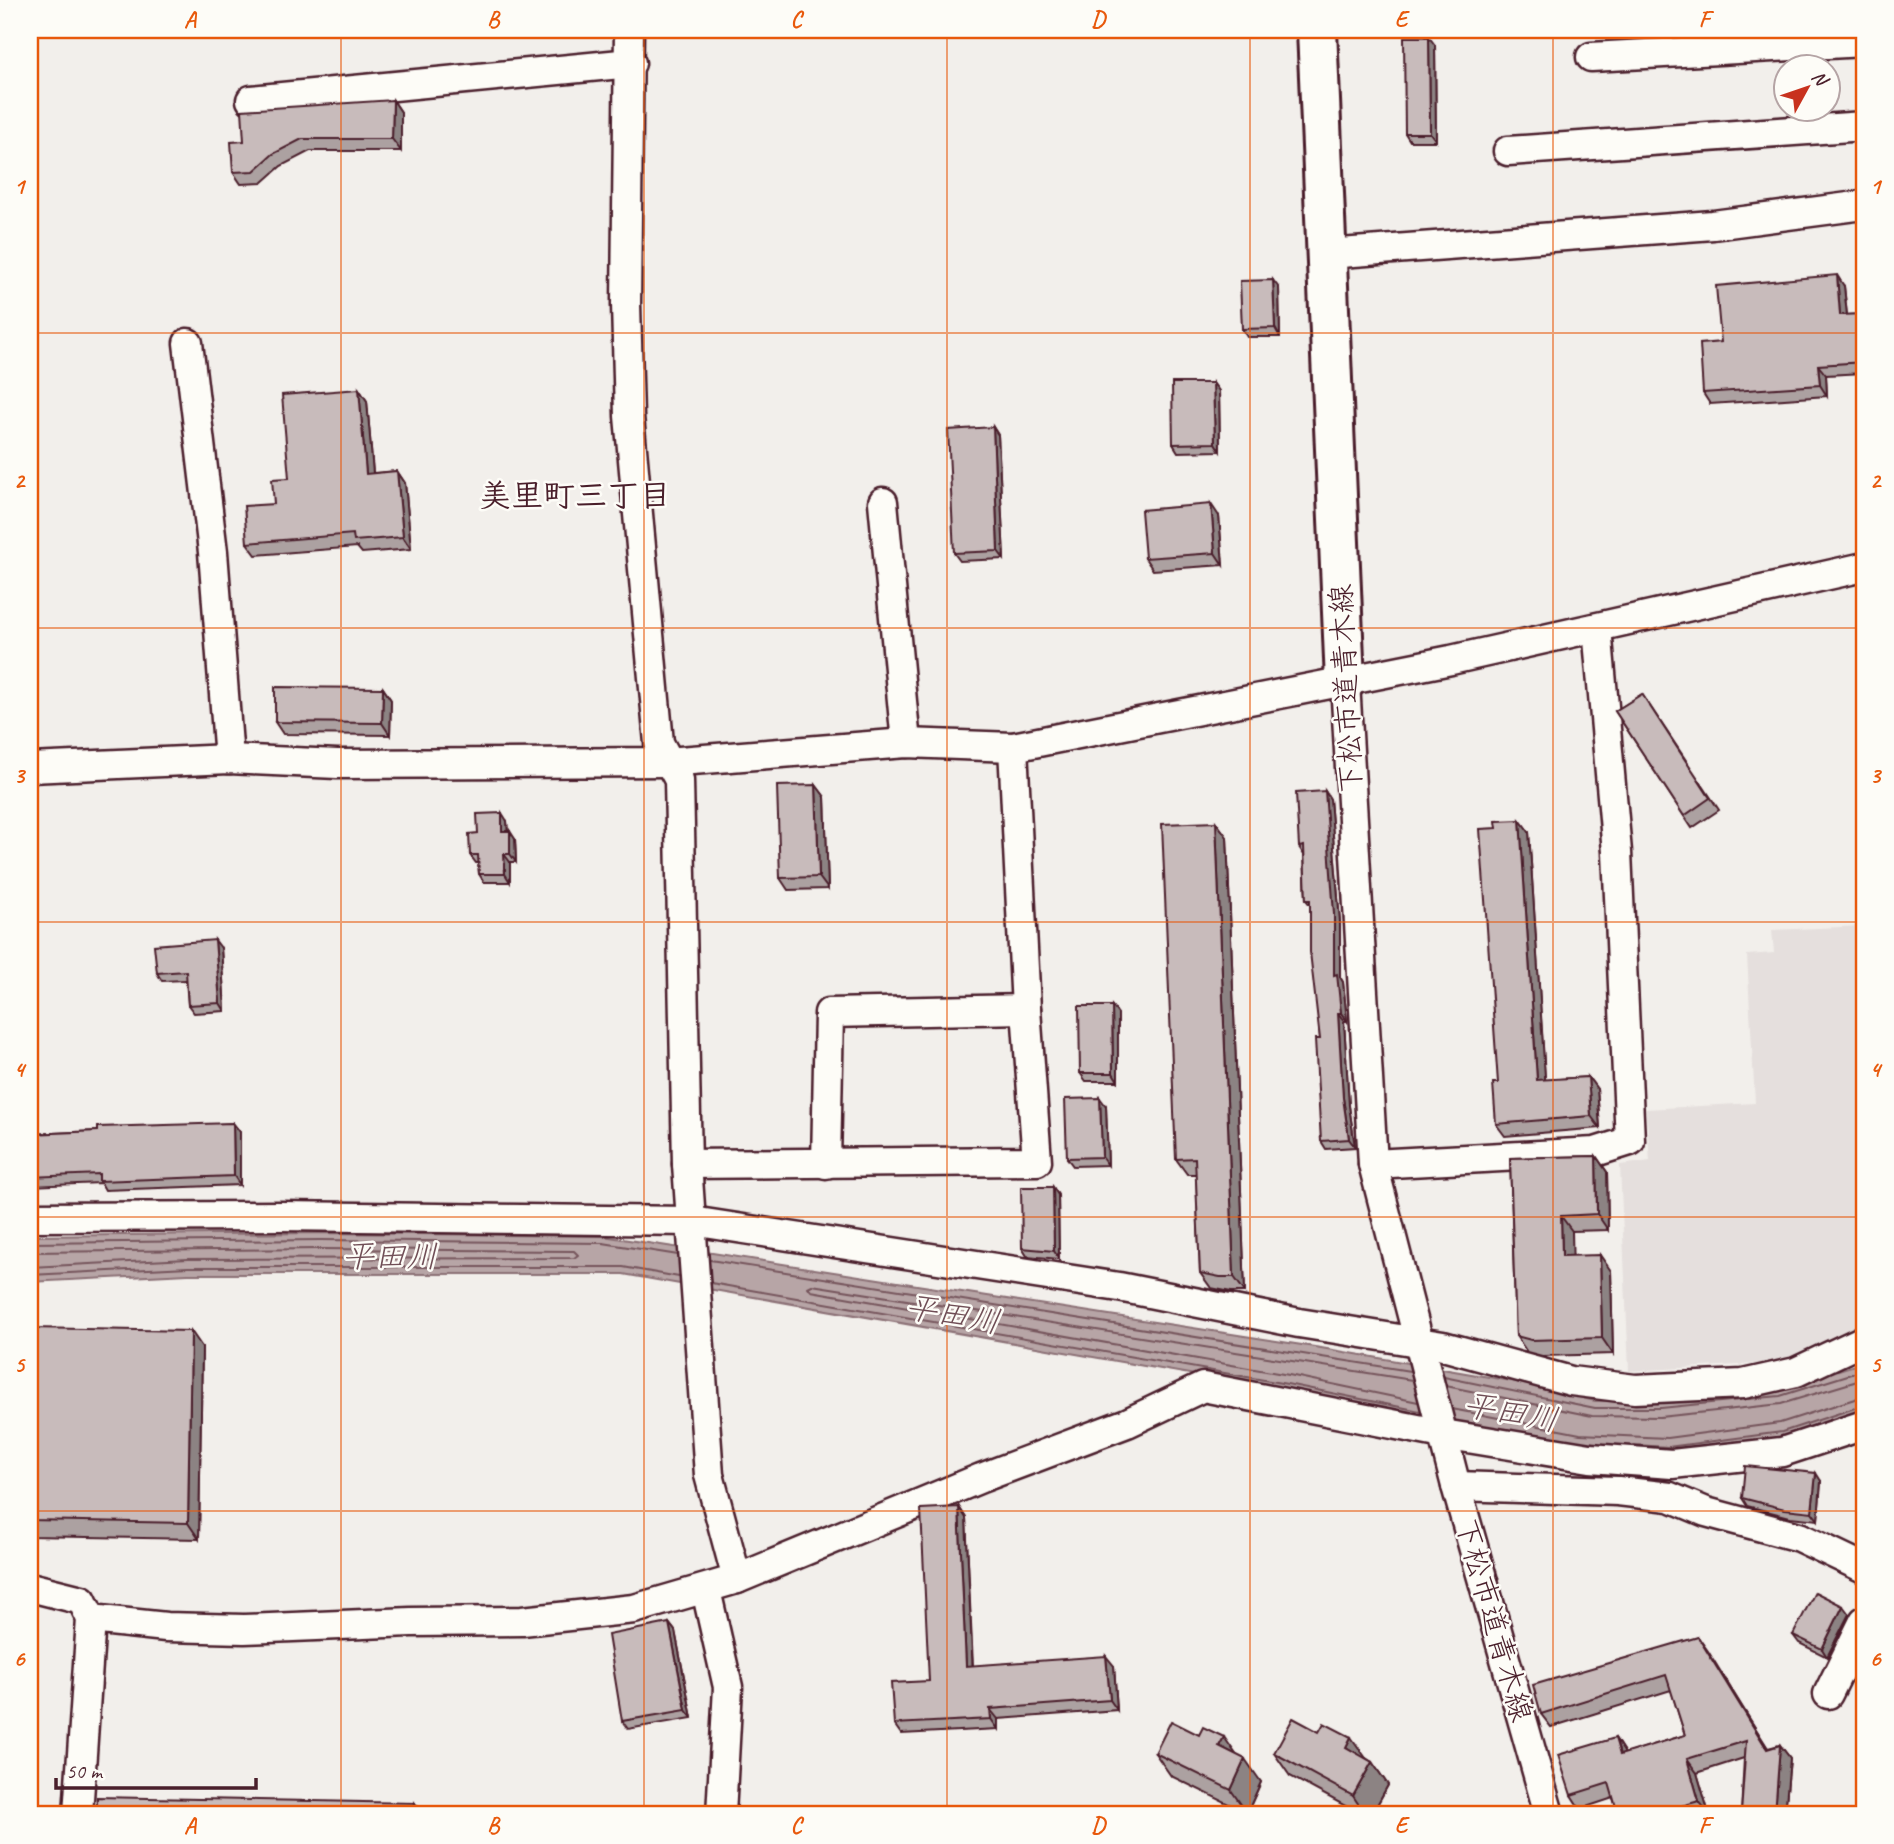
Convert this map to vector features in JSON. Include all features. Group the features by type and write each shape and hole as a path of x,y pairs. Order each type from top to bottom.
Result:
{"street":[{"path":"629,30 631,63 626,304 629,416 659,743 679,780 687,1164 709,1475 737,1579"},
{"name":"下松市道青木線","path":"1317,30 1345,682 1373,1164 1456,1486 1549,1814"},
{"path":"1591,57 1864,42"},
{"path":"251,100 631,63"},
{"path":"1508,151 1864,126"},
{"path":"1326,254 1713,225 1864,205"},
{"path":"188,343 213,552 229,759"},
{"path":"883,502 906,743"},
{"path":"30,768 229,759 337,764 667,762 906,743 1013,747 1345,682 1864,567"},
{"path":"1373,1164 1595,1152 1630,1141 1617,852 1597,628"},
{"path":"687,1164 1037,1161 1026,1009 1013,747"},
{"path":"826,1164 829,1013 1026,1009"},
{"path":"30,1217 280,1216 692,1227 1119,1287 1571,1381 1635,1389 1743,1384 1796,1372 1864,1340"},
{"path":"90,1619 166,1627 244,1629 411,1622 523,1621 634,1609 737,1579 981,1478 1127,1423 1203,1387 1590,1458 1672,1464 1782,1452 1864,1425"},
{"path":"1456,1486 1618,1491 1670,1497 1706,1513 1799,1536 1864,1568"},
{"path":"30,1587 82,1600 90,1619 78,1814"},
{"path":"706,1590 728,1687 721,1814"},
{"path":"1828,1694 1864,1621"}],"shaded area":[{"path":"1864,926 1864,1328 1791,1362 1629,1371 1620,1165 1650,1161 1646,1109 1755,1103 1747,955 1774,953 1772,930"}],"water":[{"name":"平田川","path":"320,1233 603,1236 1321,1348 1512,1381 1595,1401 1660,1401 1778,1389 1864,1362 1864,1411 1784,1438 1668,1454 1579,1450 1286,1391 623,1274 188,1274 30,1282 30,1236"}],"building":[{"path":"1404,37 1429,37 1430,133 1405,133"},
{"path":"393,100 392,139 302,139 273,154 254,171 233,172 231,142 244,141 242,110"},
{"path":"1837,275 1840,315 1864,314 1864,362 1818,365 1820,385 1703,393 1700,344 1721,342 1716,286"},
{"path":"1273,280 1275,328 1242,329 1240,281"},
{"path":"1172,383 1213,383 1215,443 1173,444"},
{"path":"359,389 366,474 397,471 403,537 354,541 353,534 247,543 244,506 274,504 272,479 289,478 282,395"},
{"path":"993,427 998,551 954,553 948,430"},
{"path":"1211,504 1215,553 1145,558 1141,510"},
{"path":"275,687 383,688 382,723 275,722"},
{"path":"1642,694 1710,798 1684,816 1615,711"},
{"path":"816,785 819,877 780,878 777,786"},
{"path":"1325,791 1334,914 1334,975 1337,974 1341,1013 1338,1013 1343,1098 1349,1139 1321,1141 1315,1039 1320,1039 1310,952 1310,900 1306,900 1304,846 1299,847 1296,793"},
{"path":"502,813 502,831 510,831 510,854 504,854 505,874 479,874 478,855 470,855 469,834 478,833 477,814"},
{"path":"1520,820 1537,1080 1588,1077 1591,1116 1496,1124 1493,1083 1498,1083 1480,829 1497,828 1496,821"},
{"path":"1216,822 1234,1277 1200,1273 1195,1158 1176,1159 1162,824"},
{"path":"215,940 220,1003 188,1005 186,971 157,973 154,945"},
{"path":"1079,1006 1112,1006 1113,1073 1080,1073"},
{"path":"1100,1098 1102,1157 1067,1158 1065,1099"},
{"path":"233,1123 234,1176 99,1181 99,1174 30,1177 30,1134 98,1131 98,1127"},
{"path":"1596,1156 1597,1214 1561,1216 1562,1256 1600,1255 1602,1338 1531,1340 1516,1336 1510,1158"},
{"path":"1021,1187 1053,1187 1054,1251 1022,1248"},
{"path":"30,1328 191,1331 188,1523 30,1520"},
{"path":"1745,1466 1816,1473 1812,1512 1785,1509 1742,1498"},
{"path":"959,1507 966,1666 1106,1656 1110,1700 990,1709 991,1719 894,1724 891,1683 929,1681 921,1509"},
{"path":"1815,1592 1843,1606 1822,1649 1793,1635"},
{"path":"669,1623 686,1710 622,1721 608,1635"},
{"path":"1698,1637 1767,1749 1780,1745 1775,1814 1741,1814 1746,1741 1687,1759 1699,1801 1653,1814 1618,1814 1609,1783 1571,1795 1558,1755 1615,1738 1620,1755 1685,1735 1666,1675 1541,1714 1533,1685"},
{"path":"1293,1718 1319,1732 1324,1723 1351,1737 1346,1747 1372,1762 1353,1796 1274,1753"},
{"path":"1171,1721 1199,1735 1203,1727 1224,1737 1219,1746 1245,1759 1231,1790 1155,1753"},
{"path":"97,1797 415,1803 415,1814 97,1814"}],"district":[{"name":"美里町三丁目","path":"575,495"}]}
